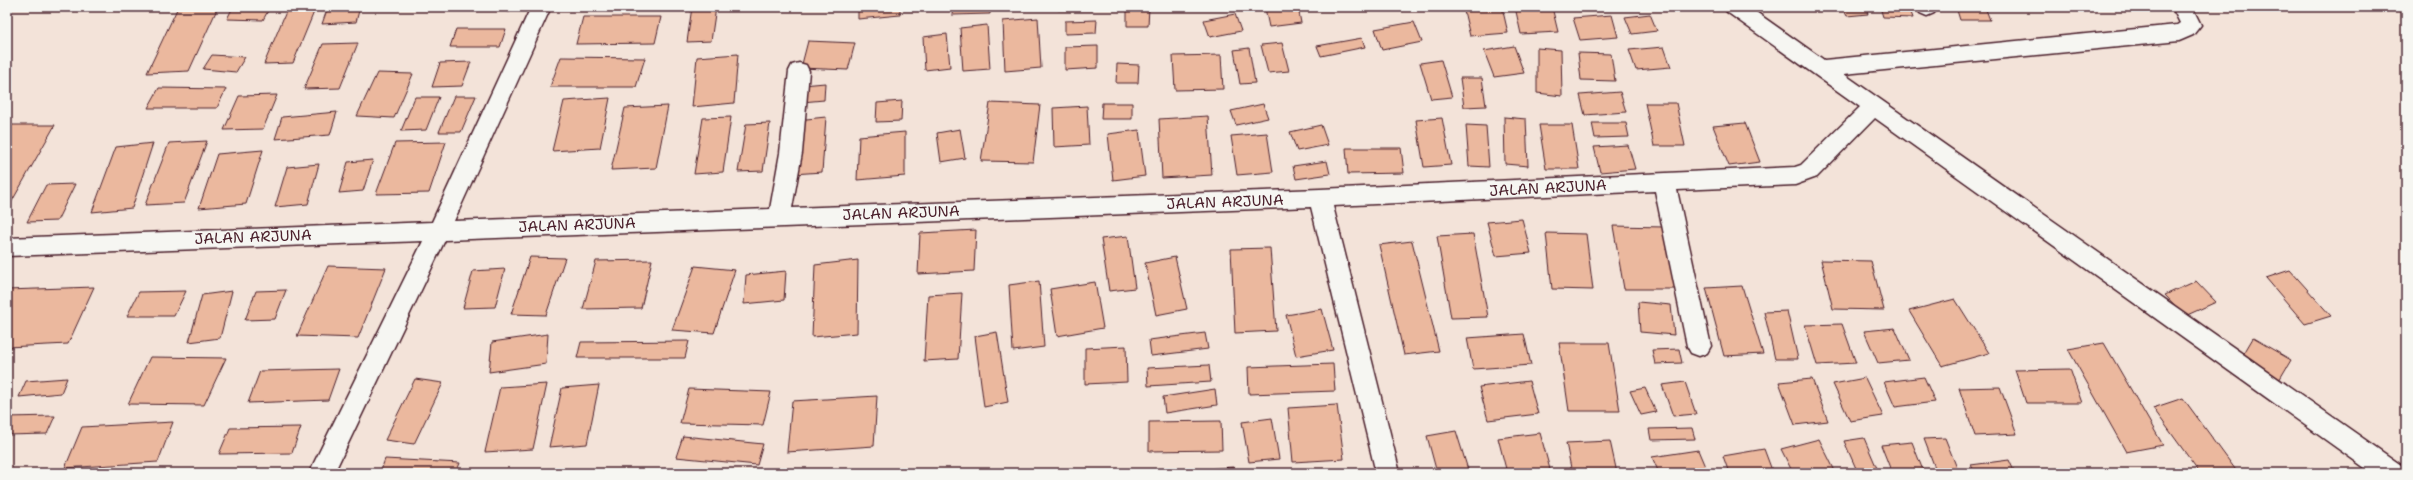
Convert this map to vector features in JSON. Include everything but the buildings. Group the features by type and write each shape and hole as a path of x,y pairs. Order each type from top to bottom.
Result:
{"street":[{"path":"321,473 439,230 541,7"},
{"path":"1734,7 1820,68 1872,109 2392,473"},
{"path":"1820,68 2179,33 2186,30 2191,25 2182,7"},
{"path":"780,218 791,153 799,71"},
{"name":"JALAN ARJUNA","path":"7,247 1320,198 1795,176 1809,171 1844,139 1872,109"},
{"path":"1664,182 1699,346"},
{"path":"1320,198 1388,473"}]}
